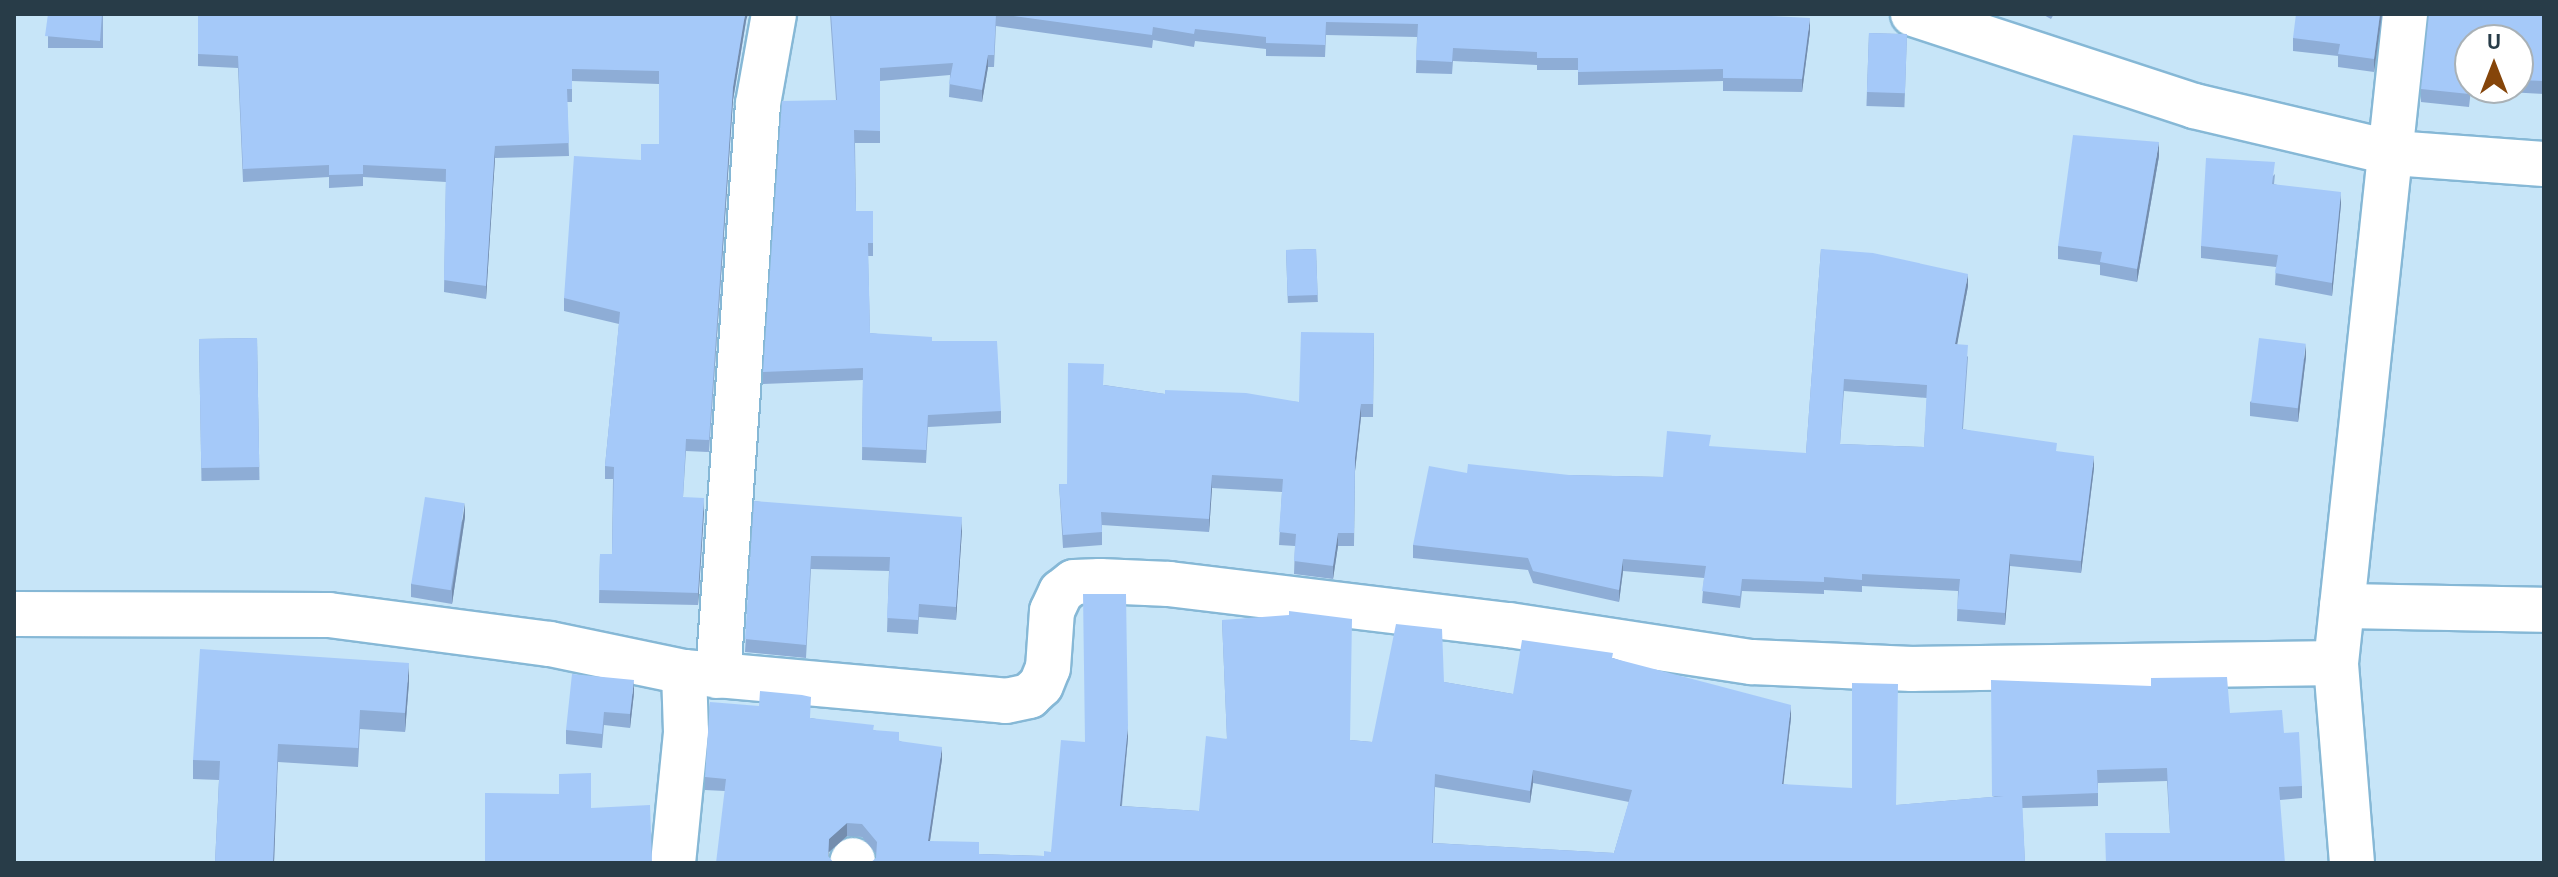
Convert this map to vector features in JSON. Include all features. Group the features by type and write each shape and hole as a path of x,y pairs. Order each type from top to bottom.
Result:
{"street":[{"path":"673,863 686,732 701,674 758,104 774,14"},
{"path":"1913,14 2194,106 2393,153 2544,164"},
{"path":"2352,863 2336,663 2393,153 2405,14"},
{"path":"14,614 329,615 550,644 701,674 981,700 1029,696 1048,668 1052,611 1061,592 1074,582 1100,581 1169,584 1493,623 1752,662 1912,669 2336,663"},
{"path":"2342,606 2544,610"}],"building":[{"path":"48,14 102,14 100,41 45,36"},
{"path":"198,14 745,14 733,87 709,440 686,439 683,497 704,498 698,593 599,590 600,554 612,554 614,467 605,466 620,312 564,298 574,156 641,160 641,144 659,144 659,71 572,69 572,89 567,89 569,143 495,146 486,286 444,280 446,169 363,165 363,174 329,175 329,165 243,169 238,56 198,54"},
{"path":"831,14 996,14 994,55 988,55 982,90 949,84 953,63 880,68 880,131 854,130 856,211 873,211 873,243 868,243 870,333 932,337 932,341 997,341 1001,411 928,415 926,450 862,447 863,368 763,372 782,101 837,100"},
{"path":"999,14 1733,14 1810,18 1802,79 1723,78 1723,69 1578,72 1578,58 1537,58 1537,52 1453,48 1452,62 1416,60 1418,24 1326,22 1325,45 1266,43 1266,37 1195,29 1194,34 1153,27 1152,35"},
{"path":"2296,14 2380,14 2374,59 2338,54 2340,44 2293,38"},
{"path":"2429,14 2544,14 2544,81 2534,81 2534,24 2454,24 2454,92 2421,89"},
{"path":"1869,33 1907,34 1905,93 1867,92"},
{"path":"2073,135 2159,142 2137,269 2100,262 2102,252 2058,246"},
{"path":"2206,158 2275,162 2272,184 2341,192 2332,283 2275,273 2278,255 2201,246"},
{"path":"1316,249 1318,295 1288,296 1286,250"},
{"path":"1821,249 1873,253 1968,274 1955,344 1968,345 1962,429 2057,443 2056,451 2094,456 2081,561 2010,554 2005,613 1957,609 1960,579 1862,574 1862,580 1824,577 1824,582 1742,579 1740,596 1702,591 1706,566 1623,559 1619,590 1533,571 1528,558 1413,545 1429,466 1467,473 1468,464 1569,475 1663,477 1667,431 1711,435 1709,446 1806,453","holes":["1844,379 1927,385 1924,447 1840,444"]},
{"path":"1301,332 1374,333 1373,404 1361,404 1355,458 1354,533 1338,533 1333,566 1294,561 1296,534 1279,532 1283,479 1212,475 1209,519 1101,512 1102,532 1063,535 1059,484 1067,484 1068,363 1104,364 1103,385 1165,394 1165,390 1246,393 1299,402"},
{"path":"257,338 259,467 201,468 199,339"},
{"path":"2259,338 2306,344 2298,408 2251,403"},
{"path":"425,497 465,503 451,590 411,584"},
{"path":"754,501 962,517 956,607 919,604 918,620 887,618 890,557 811,556 806,645 745,639"},
{"path":"1083,594 1126,594 1128,726 1120,806 1199,811 1206,736 1227,739 1222,620 1289,615 1289,611 1352,619 1350,740 1372,742 1396,624 1442,629 1444,682 1513,694 1522,640 1613,653 1612,658 1791,705 1782,784 1852,788 1852,683 1898,684 1896,805 2004,796 1992,796 1991,680 2151,686 2151,678 2227,677 2230,713 2282,710 2284,733 2299,732 2302,786 2279,787 2285,863 2106,863 2105,833 2170,833 2167,768 2097,770 2098,793 2022,796 2025,863 870,863 876,858 877,842 862,824 847,823 829,839 828,856 834,863 716,863 726,779 705,777 710,702 759,706 760,691 802,695 811,697 810,718 874,725 873,730 899,732 899,741 942,747 928,841 979,842 979,854 1044,856 1044,851 1051,852 1061,740 1085,742","holes":["1533,770 1632,790 1614,853 1432,843 1435,774 1530,791"]},
{"path":"200,649 409,663 405,713 360,710 358,748 278,744 273,863 215,863 220,761 193,760"},
{"path":"572,674 634,680 630,714 604,712 602,734 566,730"},
{"path":"591,773 591,808 650,805 652,863 485,863 485,793 559,794 559,774"}]}
